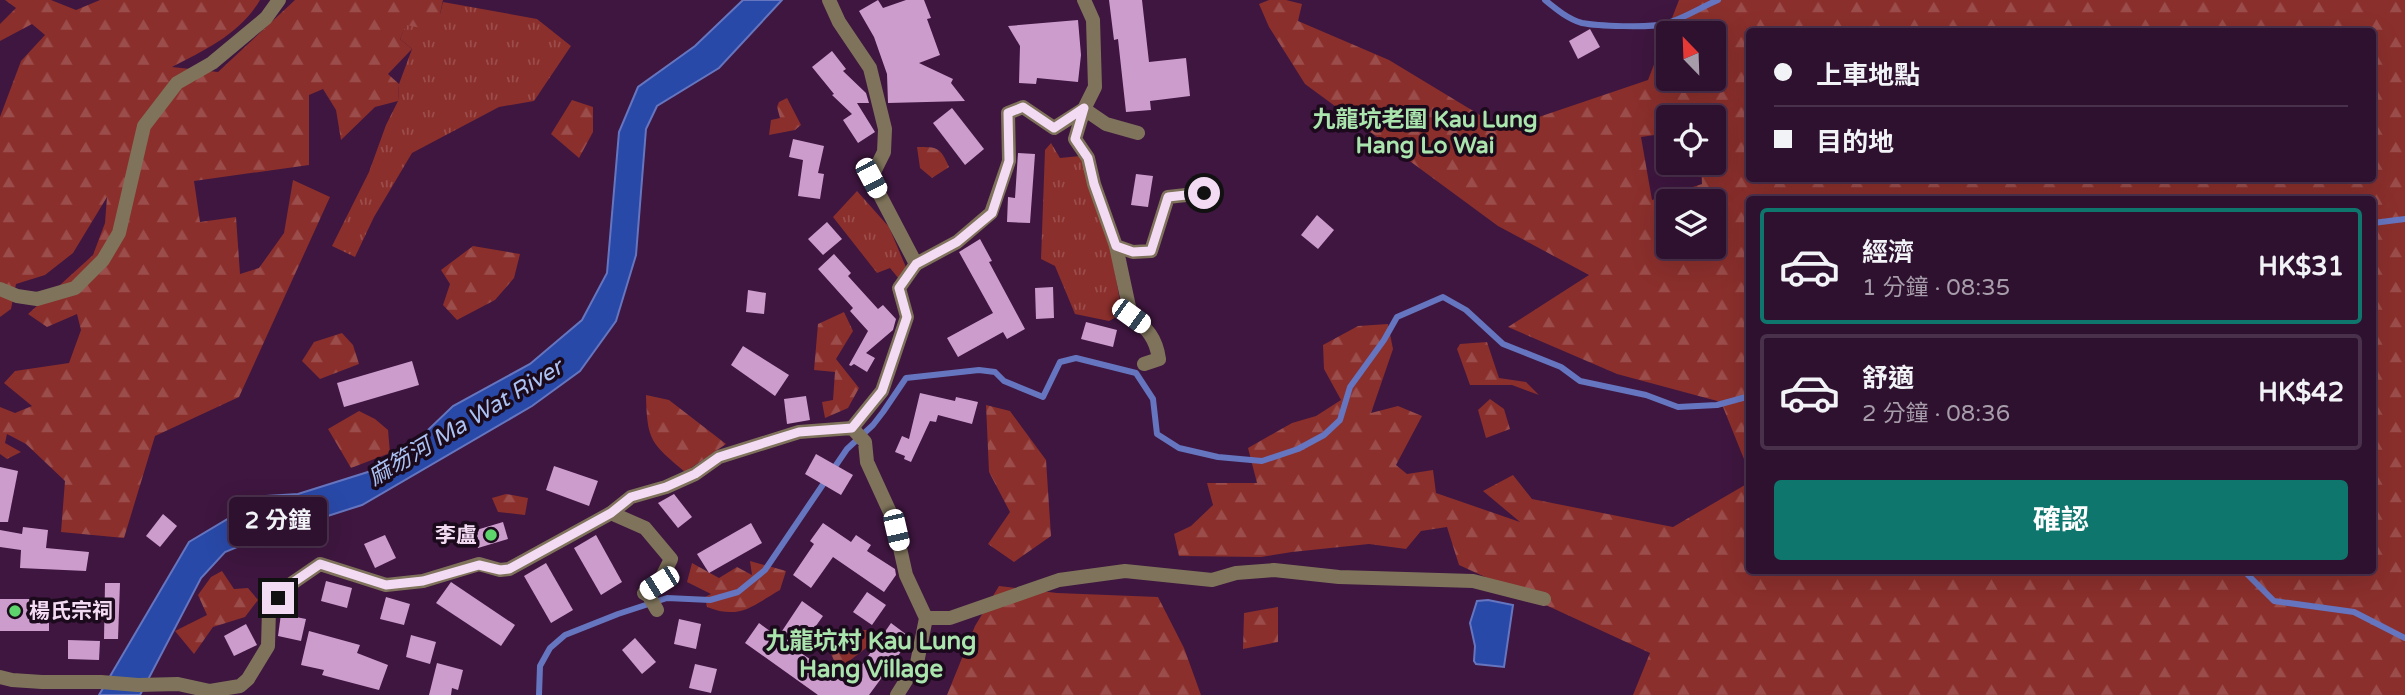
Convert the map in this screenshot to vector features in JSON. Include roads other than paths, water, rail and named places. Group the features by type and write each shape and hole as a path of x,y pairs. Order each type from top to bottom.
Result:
{"street":[{"path":"0,289 17,296 37,299 75,288 103,260 119,233 144,126 177,83 212,63 266,19 279,0"},
{"path":"829,0 839,22 870,68 885,129 884,152 871,178 916,264"},
{"path":"1084,0 1093,20 1095,87 1084,108 1075,139 1088,158 1094,184 1116,246 1131,316 1146,327 1157,343 1159,359 1143,363"},
{"path":"0,677 42,682 178,684 210,691 240,686 268,646 268,610 288,586 320,564 386,585 423,581 479,565 500,570 509,569 611,513 631,497 666,487 695,474 719,457 799,432 852,428 882,391 907,317 899,288 916,264 957,242 992,213 1009,161 1008,113 1023,107 1054,128 1084,108"},
{"path":"1084,108 1106,124 1138,134"},
{"path":"1116,246 1133,252 1151,251 1168,197 1204,193"},
{"path":"852,428 865,442 867,462 894,521 906,575 926,618 917,663 897,695"},
{"path":"611,513 645,528 671,559 659,583 644,593 649,596 657,610"},
{"path":"926,618 950,618 1059,580 1125,571 1212,580 1236,573 1274,570 1352,578 1473,581 1544,599"}],"water":[{"name":"麻笏河 Ma Wat River","path":"743,0 782,0 719,68 657,106 646,129 636,255 616,321 580,371 532,406 362,505 259,538 225,552 201,578 140,695 99,695 189,542 266,496 298,494 371,471 404,453 453,406 530,364 582,320 607,273 619,132 638,87 695,46"},
{"path":"1488,600 1513,605 1504,667 1476,664 1474,661 1475,646 1470,623 1477,601"}],"waterway":[{"path":"1545,0 1582,23 1611,26 1671,22 1718,0"},
{"path":"2376,223 2405,219"},
{"path":"832,471 847,449 873,425 906,378 979,370 995,372 1004,381 1043,397 1060,362 1076,358 1136,373 1153,399 1157,434 1179,448 1218,457 1262,461 1298,449 1324,435 1340,420 1350,387 1397,317 1443,297 1466,310 1503,344 1561,367 1580,381 1646,395 1678,407 1717,405 1746,397"},
{"path":"539,695 540,666 550,648 565,635 667,598 710,600 738,592 765,570 826,480"},
{"path":"2247,574 2274,601 2354,612 2405,638"}],"place":[{"name":"李盧","path":"491,535"},
{"name":"楊氏宗祠","path":"15,611"}],"district":[{"name":"九龍坑老圍 Kau Lung Hang Lo Wai","path":"1425,132"},
{"name":"九龍坑村 Kau Lung Hang Village","path":"871,655"}]}
